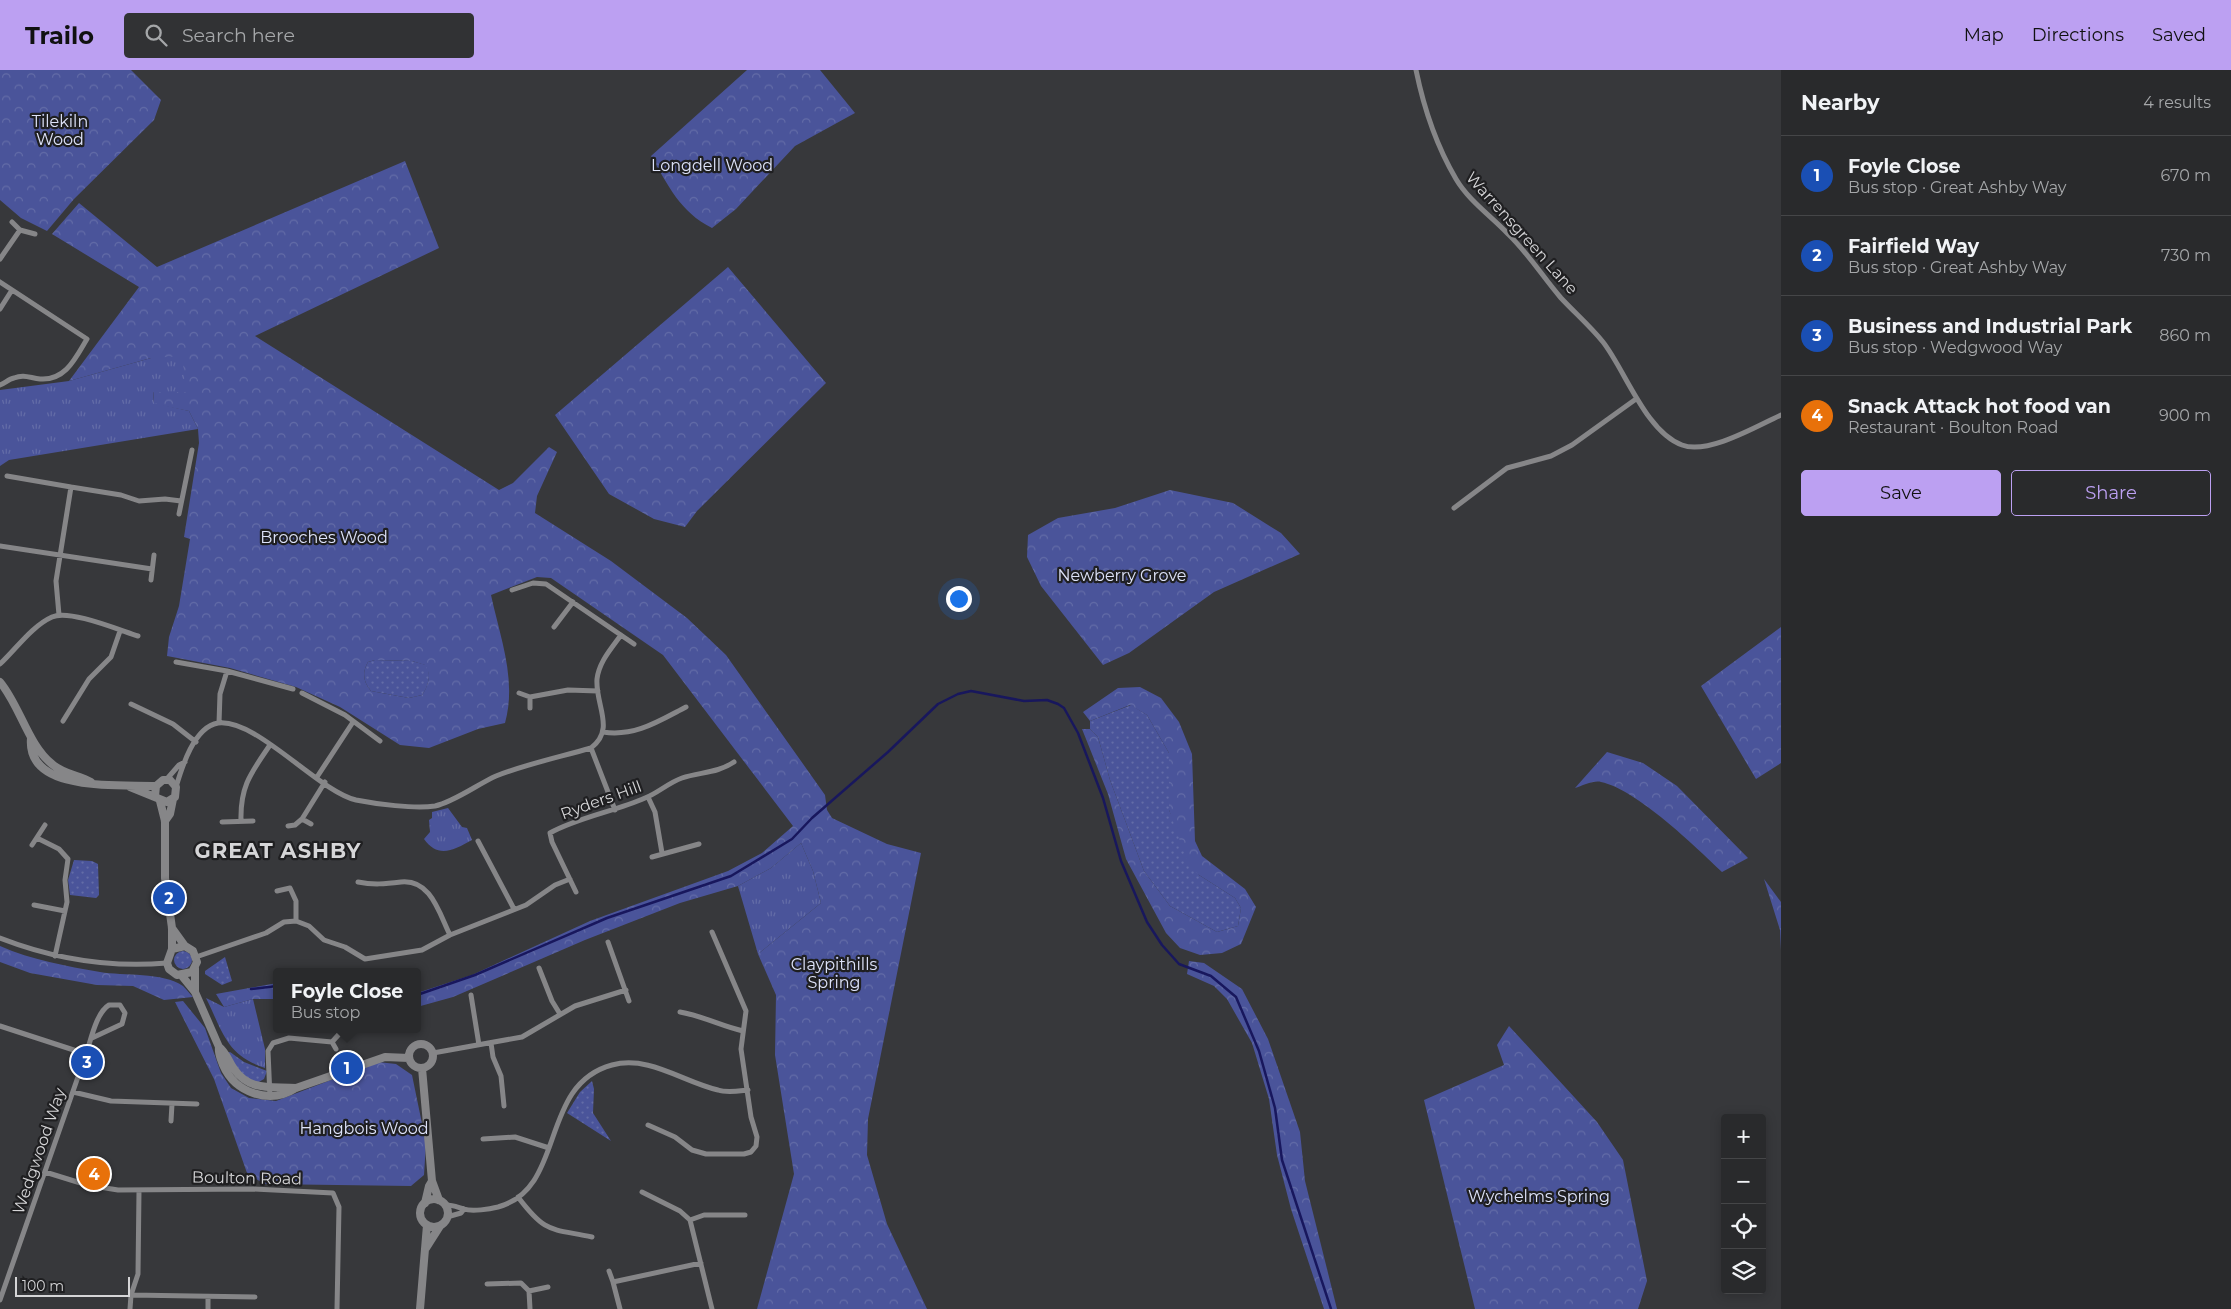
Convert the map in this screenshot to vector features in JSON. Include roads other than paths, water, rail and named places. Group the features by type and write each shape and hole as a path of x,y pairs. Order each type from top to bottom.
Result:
{"street":[{"name":"Warrensgreen Lane","path":"1416,70 1430,123 1457,180 1468,194 1512,238 1561,297 1603,342 1636,399 1671,440 1686,446 1702,446 1730,438 1781,415"},
{"path":"12,222 20,230 35,234"},
{"path":"0,259 20,230"},
{"path":"0,282 87,338 71,366 58,377 39,379 30,375 13,378 0,385"},
{"path":"0,309 12,290"},
{"path":"1454,508 1507,468 1551,456 1572,445 1636,399"},
{"path":"179,514 192,450"},
{"path":"7,476 120,495 139,501 165,499 181,501"},
{"path":"59,615 56,589 71,487"},
{"path":"0,546 152,569"},
{"path":"151,580 154,555"},
{"path":"512,590 533,583 546,584 634,644"},
{"path":"554,627 573,602"},
{"path":"0,664 44,621 59,615 74,616 138,636"},
{"path":"63,721 89,679 111,657 120,631"},
{"path":"165,821 170,814 184,762 207,728 219,723 243,729 354,799 429,807 438,805 504,774 590,748 599,742 603,732 598,691 600,667 621,635"},
{"path":"176,662 227,671 293,689"},
{"path":"219,723 220,694 227,671"},
{"path":"0,682 18,708 31,738 51,764 91,782 130,786 156,786 159,782 166,780 184,762"},
{"path":"519,693 530,697 568,690 598,691"},
{"path":"302,693 323,702 380,741"},
{"path":"530,697 530,708"},
{"path":"130,704 173,724 196,742"},
{"path":"603,732 619,733 634,731 652,725 686,707"},
{"path":"317,777 354,722"},
{"path":"241,821 240,800 246,782 270,745"},
{"path":"590,748 615,810"},
{"name":"Ryders Hill","path":"576,892 550,833 559,828 648,797 673,781 715,771 734,762"},
{"path":"166,780 172,782 176,787"},
{"path":"288,826 295,824 302,818 325,782"},
{"path":"130,786 167,802 173,799"},
{"path":"156,786 165,821 165,878 172,928 172,949 167,963"},
{"path":"648,797 654,812 662,853"},
{"path":"302,818 311,824"},
{"path":"222,822 253,821"},
{"path":"32,845 45,825"},
{"path":"37,838 64,853 68,859 65,880 67,896 65,911 55,956"},
{"path":"478,841 514,910"},
{"path":"652,858 662,853 699,844"},
{"path":"196,957 266,934 284,922 296,921 309,926 324,940 345,948 364,960 422,950 450,935 514,910 555,885 570,879"},
{"path":"358,882 376,885 407,882 423,888 432,898 450,935"},
{"path":"276,891 290,888 296,901 296,921"},
{"path":"34,905 65,911"},
{"path":"172,928 185,946 193,951 196,957 195,992"},
{"path":"648,1124 700,1153 713,1155 748,1153 754,1149 757,1142 741,1049 746,1016 744,1007 712,932"},
{"path":"0,938 55,956 115,965 167,963"},
{"path":"608,942 629,1001"},
{"path":"172,949 185,946"},
{"path":"167,963 173,973 182,976 188,975 195,968"},
{"path":"539,968 552,1001 560,1014"},
{"path":"182,976 195,992 219,1047 224,1050 241,1077 252,1085 270,1093 296,1088 393,1056 410,1054 422,1044 427,1046 433,1053"},
{"path":"433,1053 522,1038 560,1014 589,1000 626,990"},
{"path":"470,995 479,1045"},
{"name":"Wedgwood Way","path":"0,1300 86,1054 92,1038 104,1008 113,1004 120,1006 125,1013 120,1026 92,1038"},
{"path":"680,1012 707,1017 725,1027 743,1031"},
{"path":"0,1026 86,1054"},
{"path":"332,1042 340,1033"},
{"path":"270,1093 268,1051 272,1043 289,1038 332,1042"},
{"path":"332,1042 336,1049"},
{"path":"491,1043 493,1057 501,1076 504,1106"},
{"path":"410,1054 414,1066 422,1068 431,1063 433,1053"},
{"path":"425,1203 432,1200 459,1206 464,1209 498,1207 518,1197 539,1174 567,1099 584,1080 611,1066 624,1063 642,1064 716,1090 748,1090"},
{"path":"422,1068 432,1181 448,1217"},
{"path":"73,1092 111,1101 197,1104"},
{"path":"171,1121 172,1104"},
{"path":"483,1138 515,1137 549,1148"},
{"name":"Boulton Road","path":"45,1172 87,1185 139,1191 252,1189 333,1193 339,1207 337,1309"},
{"path":"420,1309 427,1225 420,1215 432,1181"},
{"path":"130,1309 131,1295 138,1274 139,1191"},
{"path":"642,1192 680,1211 690,1220 712,1309"},
{"path":"518,1197 532,1216 548,1228 563,1233 592,1237"},
{"path":"426,1248 448,1217 461,1213 464,1209"},
{"path":"690,1220 704,1215 745,1215"},
{"path":"427,1225 440,1226"},
{"path":"613,1282 701,1263"},
{"path":"609,1271 620,1309"},
{"path":"487,1284 518,1282 526,1286 529,1291 530,1309"},
{"path":"529,1291 548,1287"},
{"path":"131,1295 255,1297"},
{"path":"208,1296 208,1309"}],"waterway":[{"path":"421,994 475,975 607,918 731,876 792,839 812,818 888,752 938,704 958,694 971,691 1024,701 1047,700 1064,708 1078,733 1103,798 1121,861 1147,922 1162,945 1179,964 1211,976 1236,997 1259,1051 1275,1108 1282,1160 1331,1309"},
{"path":"251,989 273,986"}],"place":[{"name":"Fairfield Way","path":"169,898"},
{"name":"Business and Industrial Park","path":"87,1062"},
{"name":"Foyle Close","path":"347,1068"},
{"name":"Snack Attack hot food van","path":"94,1174"}],"district":[{"name":"GREAT ASHBY","path":"278,850"}],"park label":[{"name":"Tilekiln Wood","path":"60,130"},
{"name":"Longdell Wood","path":"712,165"},
{"name":"Brooches Wood","path":"324,537"},
{"name":"Newberry Grove","path":"1122,575"},
{"name":"Claypithills Spring","path":"834,973"},
{"name":"Hangbois Wood","path":"364,1128"},
{"name":"Wychelms Spring","path":"1539,1196"}]}
